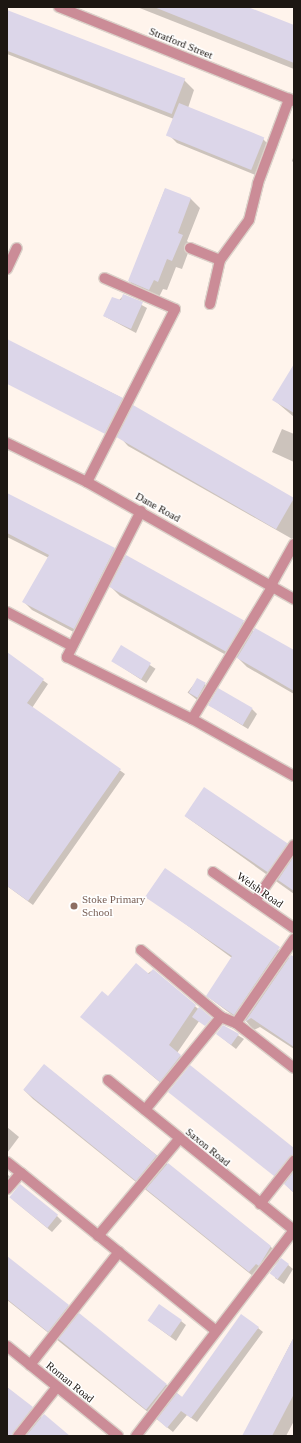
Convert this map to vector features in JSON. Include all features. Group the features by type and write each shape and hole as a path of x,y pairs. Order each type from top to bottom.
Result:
{"street":[{"name":"Stratford Street","path":"59,7 292,100"},
{"path":"210,304 220,260 249,220 258,183 292,100"},
{"path":"7,269 17,248"},
{"path":"190,248 220,260"},
{"path":"88,482 175,309 104,278"},
{"name":"Dane Road","path":"7,443 88,482 272,585 294,599"},
{"path":"141,512 67,657 192,720 294,776"},
{"path":"192,720 272,585 294,544"},
{"path":"7,612 72,646"},
{"path":"256,901 294,845"},
{"name":"Welsh Road","path":"213,872 294,928"},
{"path":"236,1023 294,939"},
{"path":"141,950 221,1017 236,1023 294,1068"},
{"path":"145,1110 221,1017"},
{"name":"Saxon Road","path":"108,1080 179,1139 294,1230"},
{"path":"98,1236 179,1139"},
{"path":"260,1204 294,1160"},
{"path":"7,1162 216,1331"},
{"path":"7,1189 20,1173"},
{"path":"136,1436 294,1230"},
{"path":"30,1365 119,1252"},
{"name":"Roman Road","path":"7,1346 118,1436"},
{"path":"18,1436 57,1387"}],"building":[{"path":"154,7 248,7 294,25 294,63"},
{"path":"7,10 185,78 172,114 7,51"},
{"path":"179,103 264,137 251,170 166,135"},
{"path":"165,188 191,198 178,233 183,235 172,261 167,259 158,282 154,280 149,290 128,281"},
{"path":"123,294 143,302 131,329 103,316 112,297 121,300"},
{"path":"7,339 123,398 105,434 7,384"},
{"path":"294,364 294,413 272,400"},
{"path":"133,405 294,498 276,529 115,436"},
{"path":"7,493 115,548 74,629 22,602 49,555 7,533"},
{"path":"126,555 244,620 227,652 109,586"},
{"path":"255,628 294,650 294,691 237,658"},
{"path":"121,645 151,663 141,679 111,661"},
{"path":"7,652 44,679 27,703 121,769 28,901 7,886"},
{"path":"197,678 206,683 198,698 189,693"},
{"path":"218,688 253,708 243,725 208,705"},
{"path":"204,787 288,843 268,872 184,816"},
{"path":"294,856 294,891 278,880"},
{"path":"165,868 280,947 234,1015 206,996 232,956 145,897"},
{"path":"291,955 294,957 294,1047 251,1018 245,1022"},
{"path":"136,963 149,974 153,969 196,1005 169,1045 181,1055 160,1082 80,1017 102,991 108,996"},
{"path":"199,1007 212,1018 205,1026 192,1017"},
{"path":"223,1025 239,1034 231,1045 216,1034"},
{"path":"44,1064 157,1155 136,1181 23,1090"},
{"path":"190,1065 294,1148 294,1155 274,1176 168,1092"},
{"path":"168,1163 271,1246 259,1266 256,1264 249,1272 146,1189"},
{"path":"294,1171 294,1193 284,1184"},
{"path":"20,1184 58,1215 47,1228 9,1197"},
{"path":"7,1256 69,1305 48,1332 7,1299"},
{"path":"281,1258 289,1264 278,1279 270,1273"},
{"path":"159,1304 182,1320 170,1336 148,1320"},
{"path":"79,1313 167,1384 146,1410 58,1339"},
{"path":"241,1314 259,1327 191,1418 181,1411 167,1428 157,1419 177,1393 182,1397"},
{"path":"294,1337 294,1394 272,1436 242,1436"},
{"path":"7,1387 33,1407 12,1436 7,1436"},
{"path":"44,1414 70,1436 26,1436"}],"place":[{"name":"Stoke Primary School","path":"74,906"}]}
